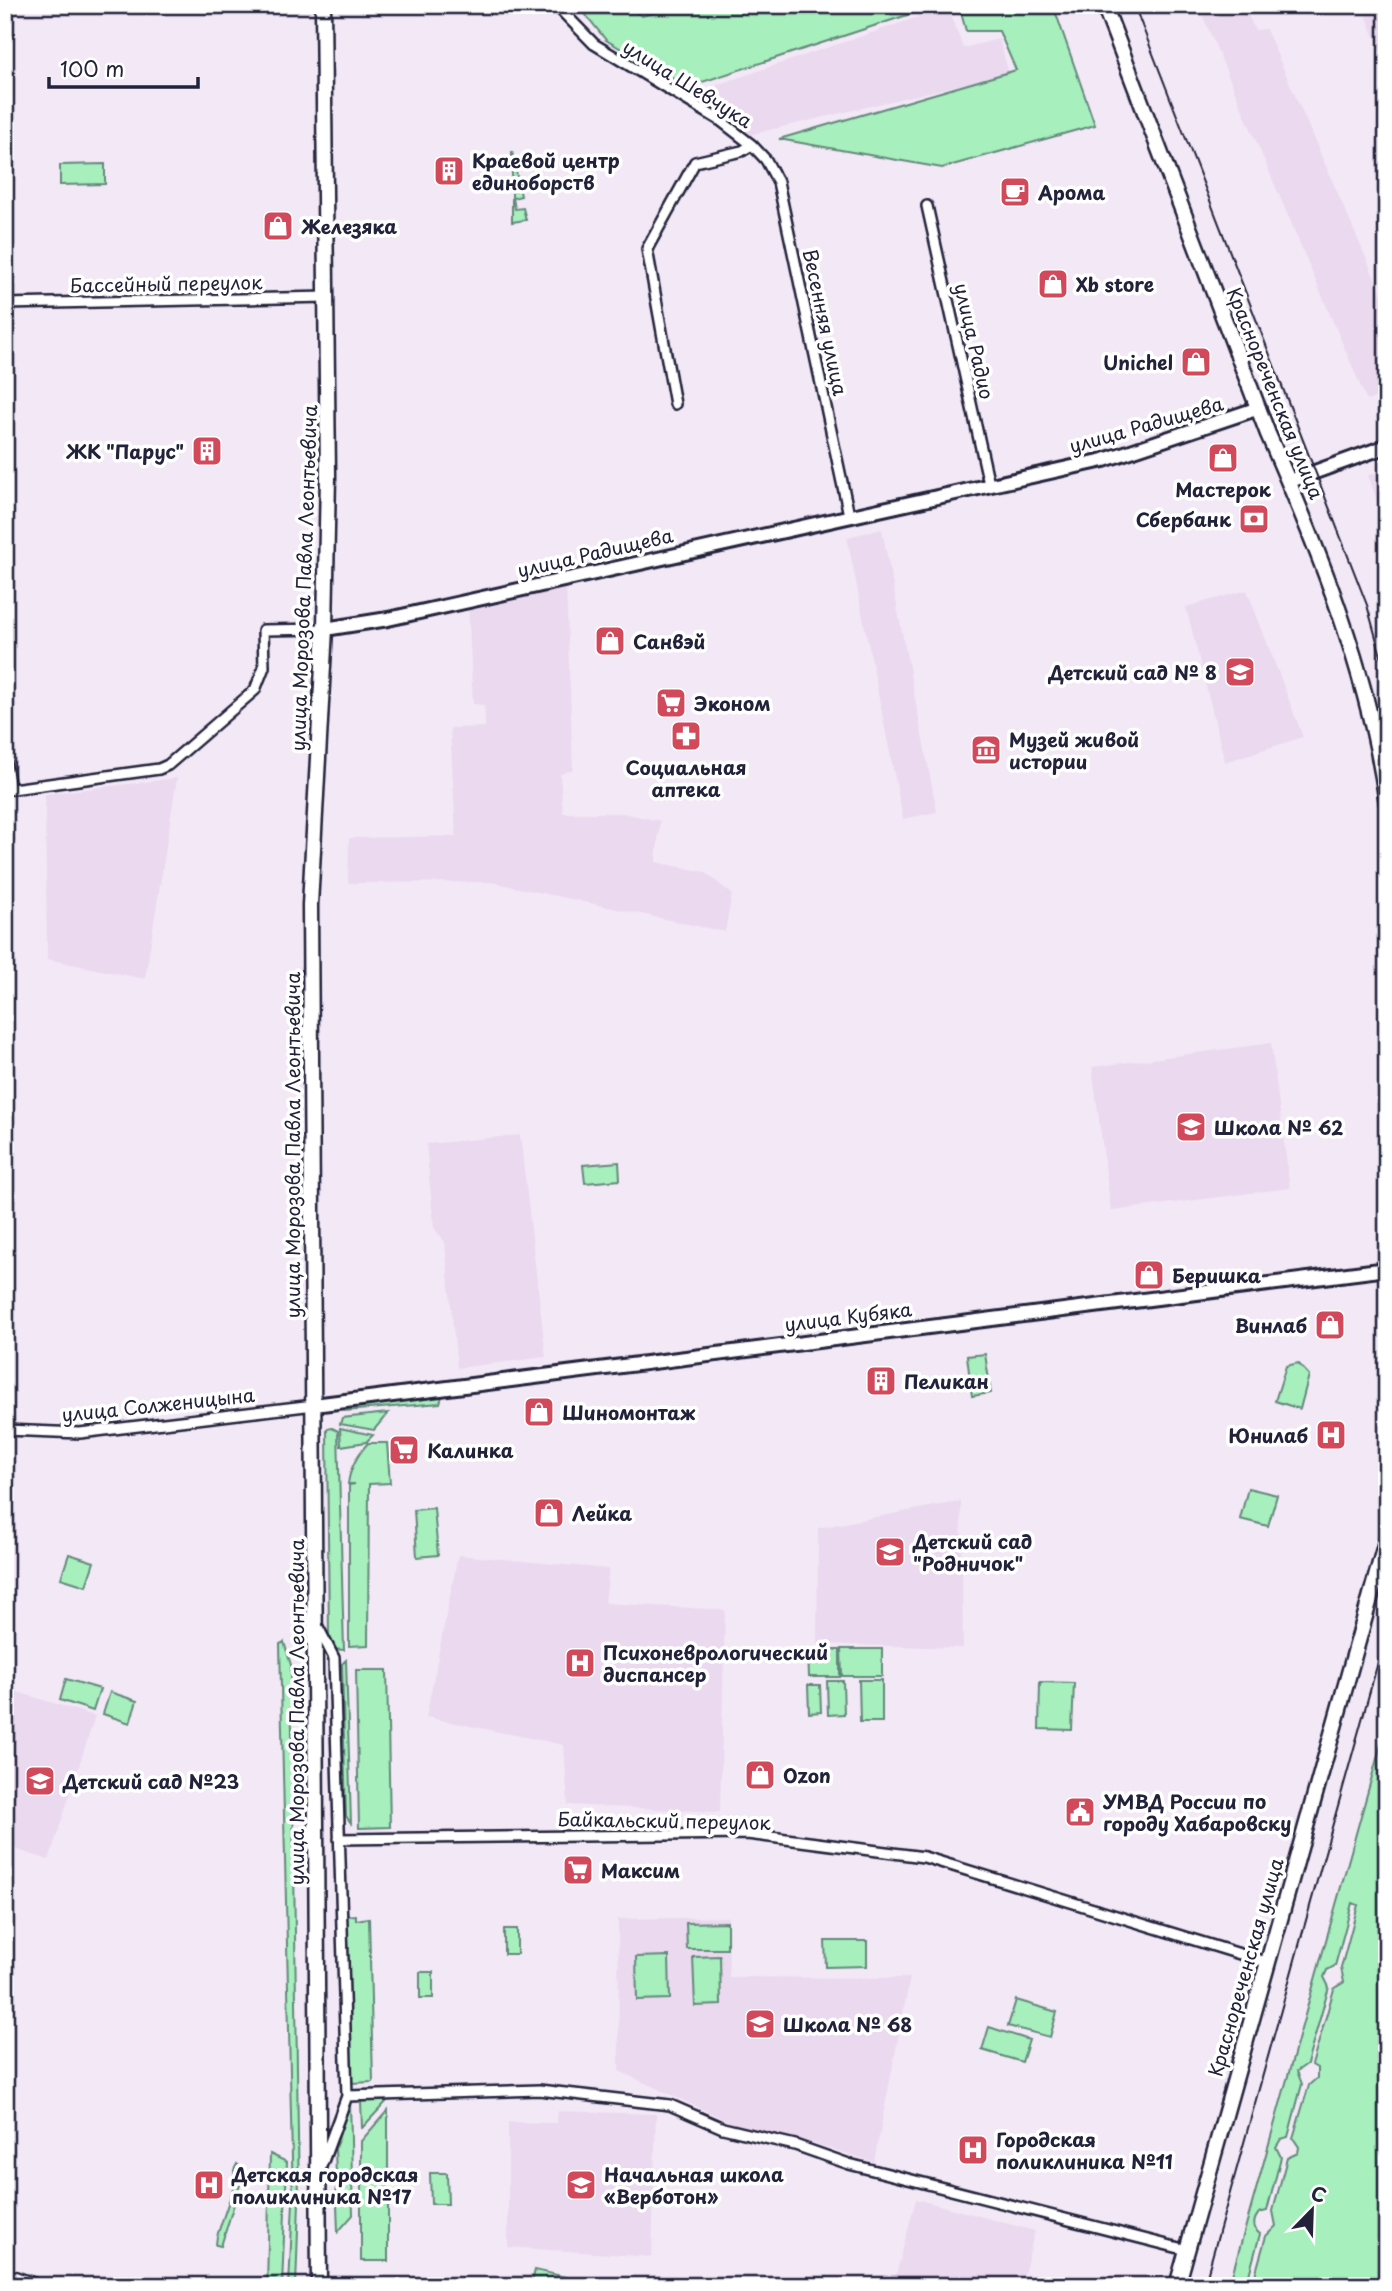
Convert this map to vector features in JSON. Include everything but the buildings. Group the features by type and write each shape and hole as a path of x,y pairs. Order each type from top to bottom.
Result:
{"main road":[{"name":"улица Морозова Павла Леонтьевича","path":"319,2286 310,905 325,629 328,297 323,5"},
{"name":"Краснореченская улица","path":"1104,5 1341,613 1372,726 1387,803"},
{"name":"Краснореченская улица","path":"1177,2286 1387,1538"}],"street":[{"name":"улица Шевчука","path":"556,5 594,44 715,117 752,145 742,151 695,162 647,249 675,404"},
{"name":"Весенняя улица","path":"752,145 766,160 778,182 849,515"},
{"name":"улица Радио","path":"926,206 989,484"},
{"name":"Бассейный переулок","path":"5,304 328,297"},
{"name":"улица Радищева","path":"7,790 164,768 256,690 263,676 263,630 325,629 401,616 1104,460 1259,408"},
{"path":"1290,481 1387,446"},
{"path":"5,758 7,790"},
{"name":"улица Кубяка","path":"314,1405 1387,1269"},
{"name":"улица Солженицына","path":"5,1430 80,1433 314,1405"},
{"path":"313,1619 334,1658 346,2096 319,2170"},
{"name":"Байкальский переулок","path":"339,1839 747,1834 911,1855 1266,1962"},
{"path":"346,2096 539,2090 670,2105 723,2128 795,2145 849,2164 1186,2250"},
{"path":"5,2273 42,2286"}],"shaded area":[{"path":"1198,5 1243,5 1255,30 1266,29 1387,306 1387,393 1367,401"},
{"path":"1362,5 1387,5 1387,67"},
{"path":"948,7 963,48 999,39 1009,73 749,135 716,85"},
{"path":"1387,469 1387,529 1368,475"},
{"path":"882,529 937,812 903,819 847,537"},
{"path":"566,586 573,770 560,774 563,813 622,813 660,821 656,862 705,872 732,894 725,932 491,882 348,883 349,838 456,836 450,728 485,727 484,705 473,704 468,605"},
{"name":"Детский сад № 8","path":"1247,590 1303,737 1225,762 1186,607"},
{"path":"177,778 145,979 47,959 45,794"},
{"name":"Школа № 62","path":"1271,1043 1290,1188 1111,1211 1092,1067"},
{"path":"520,1135 546,1357 457,1368 445,1242 434,1228 426,1144"},
{"name":"Детский сад \"Родничок\"","path":"961,1501 963,1648 817,1644 818,1528"},
{"name":"Психоневрологический диспансер","path":"458,1555 609,1569 605,1603 725,1610 720,1812 568,1805 564,1745 426,1717"},
{"name":"Детский сад №23","path":"5,1688 95,1716 49,1860 5,1846"},
{"name":"Школа № 68","path":"728,1917 729,1977 910,1978 874,2162 797,2138 734,2124 619,2071 618,1919"},
{"name":"Начальная школа «Верботон»","path":"558,2111 656,2114 652,2257 508,2247 508,2122 556,2123"},
{"path":"916,2199 1035,2231 1021,2286 893,2286"}],"green space":[{"path":"578,5 624,5 642,16 684,5 938,5 687,87 606,40"},
{"path":"959,5 1053,5 1095,125 942,168 779,139 1016,70 999,31 966,31"},
{"path":"512,151 521,196 513,198 515,209 523,208 526,220 512,222"},
{"path":"105,164 105,184 60,185 60,165"},
{"path":"619,1162 620,1180 585,1183 583,1165"},
{"path":"985,1354 991,1393 972,1396 967,1356"},
{"path":"1298,1363 1309,1375 1300,1409 1275,1401 1286,1366"},
{"path":"443,1393 440,1403 345,1411 344,1408"},
{"path":"388,1413 374,1430 340,1424 342,1418"},
{"path":"340,1428 373,1435 366,1442 341,1446"},
{"path":"327,1429 338,1431 344,1650 331,1649 329,1641"},
{"path":"368,1443 387,1443 390,1483 369,1484 368,1645 349,1646 349,1485 355,1484 348,1484 355,1462"},
{"path":"1248,1488 1277,1495 1268,1526 1240,1519"},
{"path":"434,1508 438,1555 417,1557 414,1510"},
{"path":"69,1554 94,1562 86,1586 61,1578"},
{"path":"284,1642 291,1665 299,2202 296,2286 289,2286 293,2202 280,1644"},
{"path":"841,1649 882,1649 882,1676 842,1676"},
{"path":"808,1650 840,1650 840,1677 809,1677"},
{"path":"346,1660 351,1823 346,1816 342,1664"},
{"path":"356,1670 387,1670 390,1827 359,1828"},
{"path":"66,1679 100,1689 93,1711 60,1700"},
{"path":"859,1680 882,1680 882,1722 860,1722"},
{"path":"827,1681 843,1681 844,1714 828,1715"},
{"path":"1040,1682 1074,1683 1072,1730 1039,1729"},
{"path":"808,1685 820,1685 821,1712 809,1713"},
{"path":"110,1692 137,1701 130,1723 103,1714"},
{"path":"1387,1723 1387,2286 1252,2286 1266,2236 1276,2226 1273,2211 1287,2158 1298,2153 1299,2147 1293,2138 1309,2085 1317,2078 1317,2068 1312,2065 1334,1989 1344,1982 1341,1968 1358,1905 1352,1903 1335,1966 1327,1970 1324,1977 1329,1987 1307,2064 1297,2071 1302,2084 1288,2137 1281,2139 1276,2147 1281,2157 1267,2211 1259,2213 1255,2221 1255,2227 1260,2234 1246,2286 1229,2286"},
{"path":"356,1915 356,1920 369,1918 373,2082 350,2083 345,1916"},
{"path":"727,1922 727,1949 687,1949 686,1923"},
{"path":"504,1929 517,1929 517,1954 504,1954"},
{"path":"825,1941 867,1941 867,1966 826,1967"},
{"path":"669,1956 670,1999 637,2000 636,1957"},
{"path":"720,1956 721,2005 695,2006 693,1957"},
{"path":"420,1972 433,1972 433,1998 420,1998"},
{"path":"1016,2000 1057,2012 1050,2037 1008,2026"},
{"path":"989,2027 1029,2040 1022,2062 982,2050"},
{"path":"350,2101 353,2215 338,2232 335,2149"},
{"path":"361,2101 387,2101 362,2128"},
{"path":"388,2110 388,2261 361,2261 361,2141"},
{"path":"270,2154 287,2162 282,2286 267,2286"},
{"path":"237,2164 244,2172 221,2246 216,2245 235,2183 234,2170"},
{"path":"430,2173 447,2173 448,2204 431,2204"},
{"path":"535,2270 570,2278 569,2286 531,2286"}],"tram line":[{"path":"1134,5 1367,605 1387,678"},
{"path":"1204,2286 1387,1630"}],"place":[{"name":"Краевой центр единоборств","path":"449,171"},
{"name":"Арома","path":"1015,192"},
{"name":"Железяка","path":"278,226"},
{"name":"Xb store","path":"1053,284"},
{"name":"Unichel","path":"1196,362"},
{"name":"ЖК \"Парус\"","path":"207,451"},
{"name":"Мастерок","path":"1223,458"},
{"name":"Сбербанк","path":"1254,519"},
{"name":"Санвэй","path":"610,641"},
{"name":"Детский сад № 8","path":"1240,672"},
{"name":"Эконом","path":"671,703"},
{"name":"Социальная аптека","path":"686,736"},
{"name":"Музей живой истории","path":"986,750"},
{"name":"Школа № 62","path":"1191,1127"},
{"name":"Беришка","path":"1149,1275"},
{"name":"Винлаб","path":"1330,1325"},
{"name":"Пеликан","path":"881,1381"},
{"name":"Шиномонтаж","path":"539,1412"},
{"name":"Юнилаб","path":"1331,1435"},
{"name":"Калинка","path":"404,1450"},
{"name":"Лейка","path":"549,1513"},
{"name":"Детский сад \"Родничок\"","path":"890,1552"},
{"name":"Психоневрологический диспансер","path":"580,1663"},
{"name":"Ozon","path":"760,1775"},
{"name":"Детский сад №23","path":"40,1781"},
{"name":"УМВД России по городу Хабаровску","path":"1080,1812"},
{"name":"Максим","path":"578,1870"},
{"name":"Школа № 68","path":"760,2024"},
{"name":"Городская поликлиника №11","path":"973,2150"},
{"name":"Детская городская поликлиника №17","path":"209,2185"},
{"name":"Начальная школа «Верботон»","path":"581,2185"}]}
